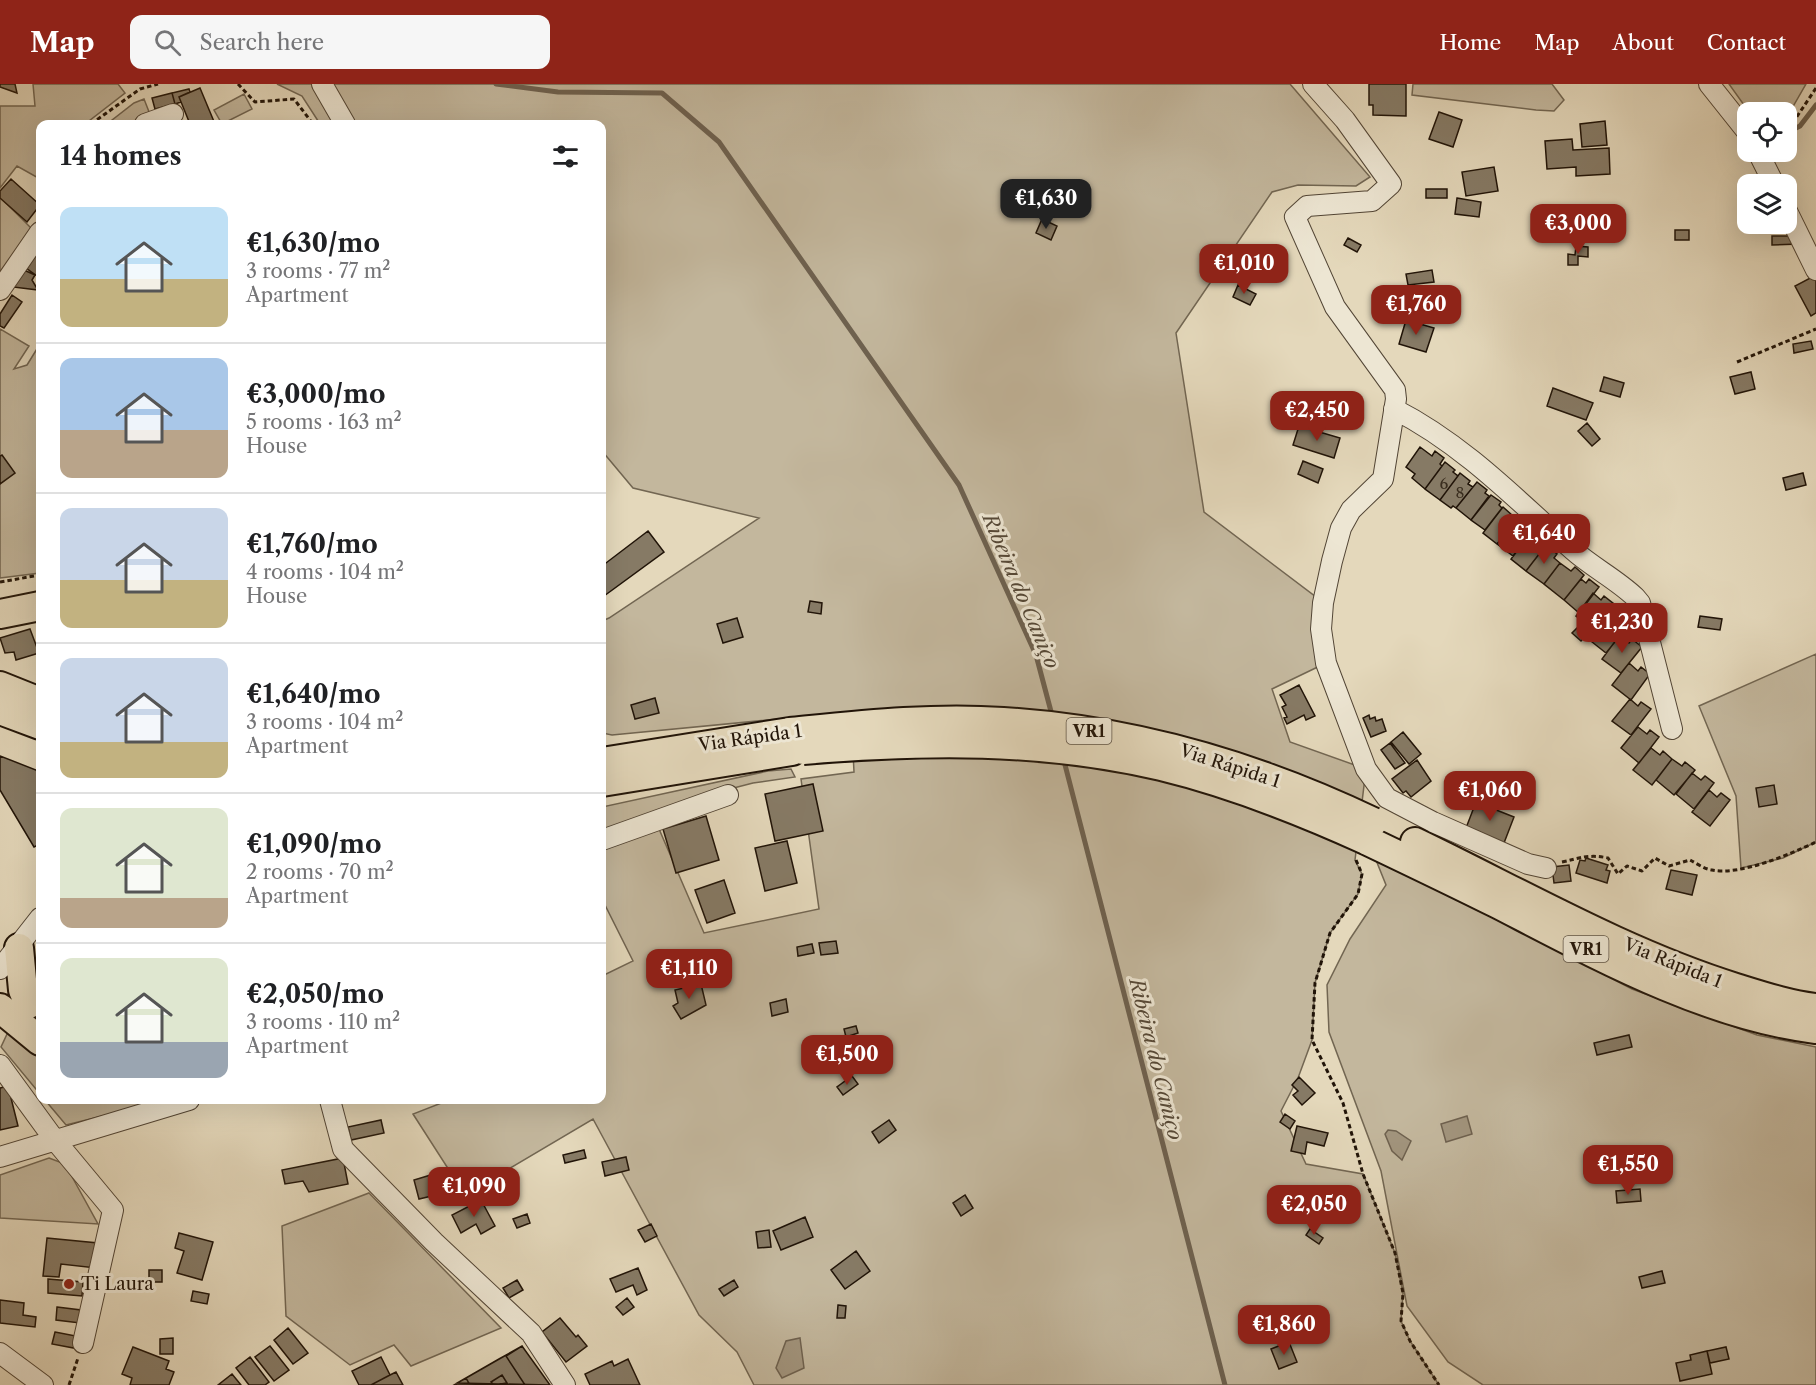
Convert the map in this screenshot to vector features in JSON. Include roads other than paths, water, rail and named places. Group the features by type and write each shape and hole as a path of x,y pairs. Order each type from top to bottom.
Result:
{"highway":[{"path":"0,614 36,607"},
{"path":"0,686 36,700"},
{"path":"0,710 36,724"},
{"name":"Via Rápida 1","path":"606,781 865,724 1002,722 1114,735 1222,761 1328,801 1365,840 1628,969 1693,996 1764,1019 1816,1029"},
{"path":"606,747 671,736 722,741"},
{"name":"Via Rápida 1","path":"606,761 722,741 791,741"},
{"path":"606,794 620,792 647,773"},
{"name":"Via Rápida 1","path":"1365,840 1574,920 1677,967 1770,999 1816,1008"},
{"path":"19,948 23,990 21,1019"},
{"path":"0,983 21,1019"}],"street":[{"path":"322,84 343,120"},
{"path":"1313,84 1345,120 1391,184 1372,201 1307,206 1295,217 1335,307 1395,390 1383,479 1351,510 1341,528 1335,550 1323,603 1321,629 1326,663 1366,770 1387,798 1528,864 1546,868"},
{"path":"1709,84 1737,119"},
{"path":"156,120 173,114"},
{"path":"1797,231 1816,270"},
{"path":"0,290 36,238"},
{"path":"1394,409 1424,424 1494,477 1575,552 1635,597 1640,603 1672,729"},
{"path":"606,839 728,795"},
{"path":"0,969 19,948 36,924"},
{"path":"0,1065 54,1139 113,1210 83,1343"},
{"path":"0,1156 175,1104"},
{"path":"331,1104 343,1149 434,1242 531,1333 565,1385"},
{"path":"0,1353 43,1385"}],"waterway":[{"name":"Ribeira do Caniço","path":"496,84 558,92 662,93 719,142 959,485 1036,655 1053,719"},
{"path":"1797,128 1816,105"},
{"name":"Ribeira do Caniço","path":"1063,757 1225,1385"}],"place":[{"name":"Ti Laura","path":"69,1284"}]}
